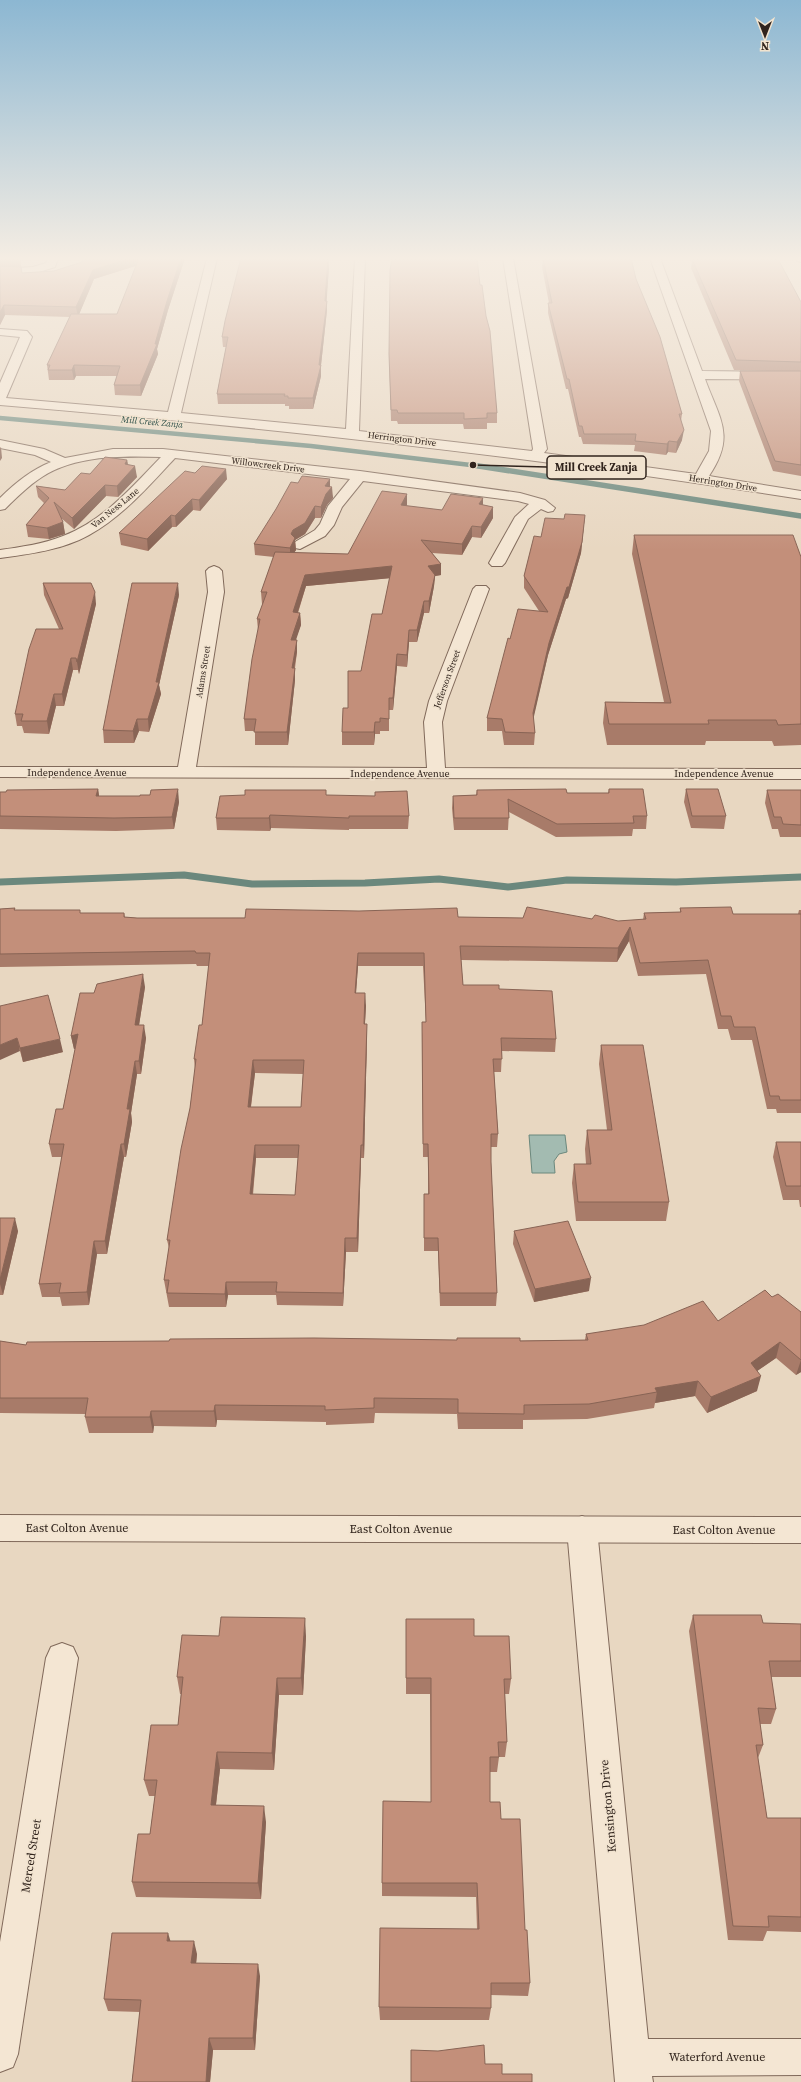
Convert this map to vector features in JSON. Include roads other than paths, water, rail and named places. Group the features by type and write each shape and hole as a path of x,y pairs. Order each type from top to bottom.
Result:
{"street":[{"path":"0,400 19,355"},
{"path":"174,415 188,355"},
{"path":"352,433 356,355"},
{"path":"524,355 540,449 536,456"},
{"path":"690,355 718,431 719,445 716,454 700,479"},
{"path":"698,376 801,376"},
{"name":"Herrington Drive","path":"0,400 174,415 352,433 536,456 801,495"},
{"path":"0,444 39,452 63,462"},
{"name":"Willowcreek Drive","path":"0,506 26,480 63,462 119,453 172,454 360,476 520,497 544,505 522,517 497,563"},
{"name":"Van Ness Lane","path":"0,554 47,546 70,538 90,528 144,484 172,454"},
{"path":"300,545 320,533 327,525 335,506 360,476"},
{"name":"Adams Street","path":"186,773 216,592 214,571"},
{"name":"Jefferson Street","path":"436,773 433,722 438,701 481,590"},
{"name":"Independence Avenue","path":"0,772 801,774"},
{"name":"East Colton Avenue","path":"0,1528 801,1530"},
{"name":"Kensington Drive","path":"582,1529 633,2070"},
{"name":"Merced Street","path":"0,2054 62,1658"},
{"name":"Waterford Avenue","path":"633,2070 801,2057"}],"waterway":[{"name":"Mill Creek Zanja","path":"0,418 311,446 477,466"},
{"name":"Mill Creek Zanja","path":"472,465 477,466"},
{"name":"Mill Creek Zanja","path":"477,466 801,516"},
{"path":"0,882 184,875 252,884 365,883 439,879 508,887 567,880 676,882 801,877"}],"place":[{"name":"Mill Creek Zanja","path":"473,465"}]}
